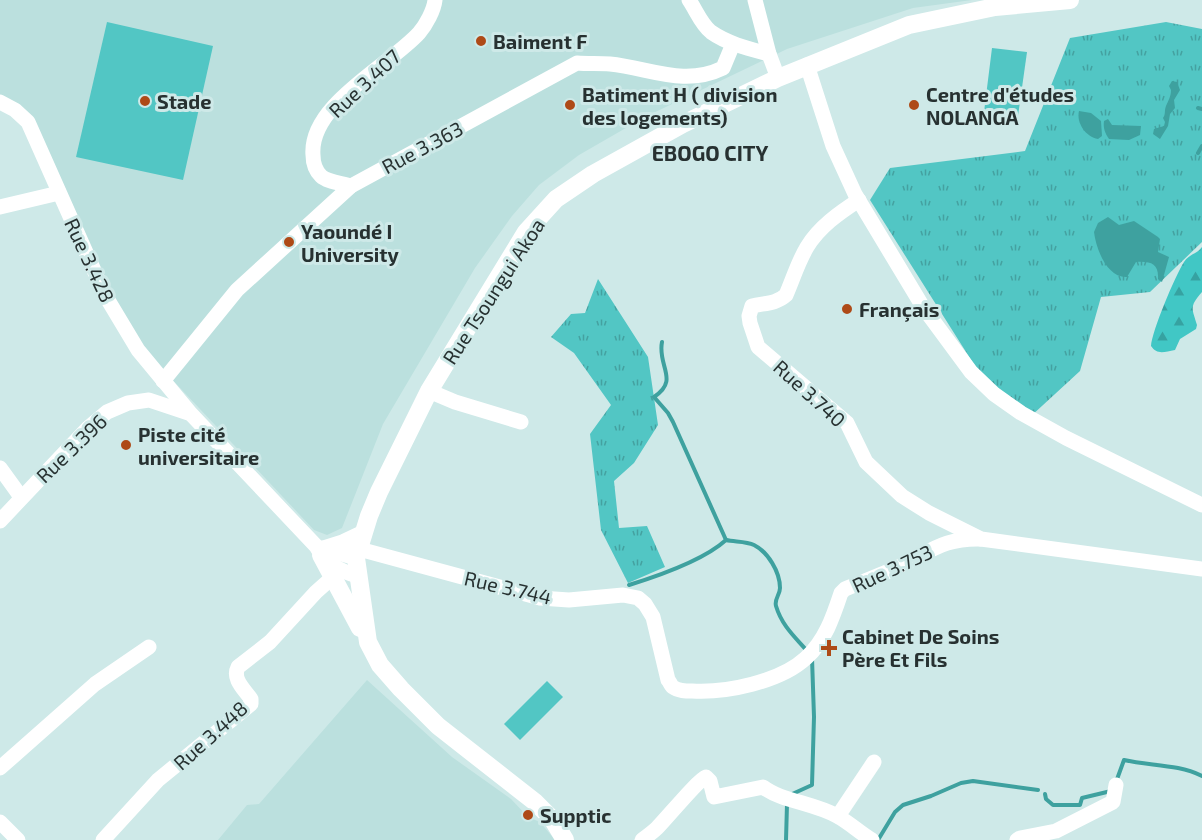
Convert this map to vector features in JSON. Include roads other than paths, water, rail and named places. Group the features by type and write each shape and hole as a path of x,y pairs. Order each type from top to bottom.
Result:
{"main road":[{"name":"Rue Tsoungui Akoa","path":"565,840 553,820 535,802 438,726 401,690 380,665 368,642 359,554 379,492 429,391 526,232 556,199 592,174 683,124 778,78 909,25 995,7 1070,0"},
{"path":"359,554 344,543 320,550 368,642"}],"street":[{"name":"Rue 3.407","path":"351,186 322,178 317,171 312,151 315,135 329,111 419,32 435,0"},
{"path":"689,0 711,32 733,44 769,54"},
{"path":"755,0 769,54 778,78"},
{"name":"Rue 3.363","path":"163,381 237,290 351,186 577,63 609,64 669,75 698,77 709,75 723,68 733,44"},
{"path":"807,65 833,146 859,200 924,307 971,372 994,394 1021,413 1066,438 1202,505"},
{"name":"Rue 3.428","path":"0,102 15,110 28,122 105,296 138,350 191,414 320,550"},
{"path":"0,207 58,193"},
{"name":"Rue 3.740","path":"859,200 839,213 817,233 806,248 786,295 774,303 752,306 749,316 758,347 848,423 866,462 902,496 923,510 981,539 1202,569"},
{"path":"429,391 455,402 521,422"},
{"name":"Rue 3.396","path":"0,521 88,428 107,412 128,403 149,400 191,414"},
{"path":"0,468 21,497"},
{"name":"Rue 3.753","path":"810,654 828,628 845,589 903,565 944,544 961,538 981,539"},
{"path":"320,550 359,554"},
{"name":"Rue 3.744","path":"359,554 540,598 569,600 623,595 638,598 653,617 668,680 674,688 682,690 725,690 753,684 786,671 810,654"},
{"name":"Rue 3.448","path":"103,840 158,780 251,704 251,699 236,678 238,668 270,642 334,576"},
{"path":"0,768 95,684 149,647"},
{"path":"838,816 874,762"},
{"path":"642,840 656,829 700,779 706,777 710,781 714,797 763,787 776,795 813,805 838,816 872,840"},
{"path":"1017,840 1041,837 1113,802 1116,785"},
{"path":"0,822 18,840"}],"waterway":[{"path":"1198,108 1202,109"},
{"path":"1198,153 1202,146"},
{"path":"662,342 661,351 667,378 666,385 654,397 673,422 726,540"},
{"path":"726,540 754,545 768,557 779,582 780,590 776,599 779,613 789,631 808,652"},
{"path":"629,585 693,561 726,540"},
{"path":"790,795 812,785 814,717 812,658"},
{"path":"1116,782 1124,760 1174,767 1202,776"},
{"path":"878,840 895,812 903,805 961,783 973,781 1038,790"},
{"path":"1045,794 1046,799 1053,805 1080,805 1082,798 1111,791"},
{"path":"786,840 787,804"}],"place":[{"name":"Baiment F","path":"481,41"},
{"name":"Stade","path":"145,101"},
{"name":"Batiment H ( division des logements)","path":"570,105"},
{"name":"Centre d'études NOLANGA","path":"914,105"},
{"name":"Yaoundé I University","path":"289,242"},
{"name":"Français","path":"847,309"},
{"name":"Piste cité universitaire","path":"126,445"},
{"name":"Cabinet De Soins Père Et Fils","path":"829,648"},
{"name":"Supptic","path":"528,815"}],"district":[{"name":"EBOGO CITY","path":"710,152"}]}
